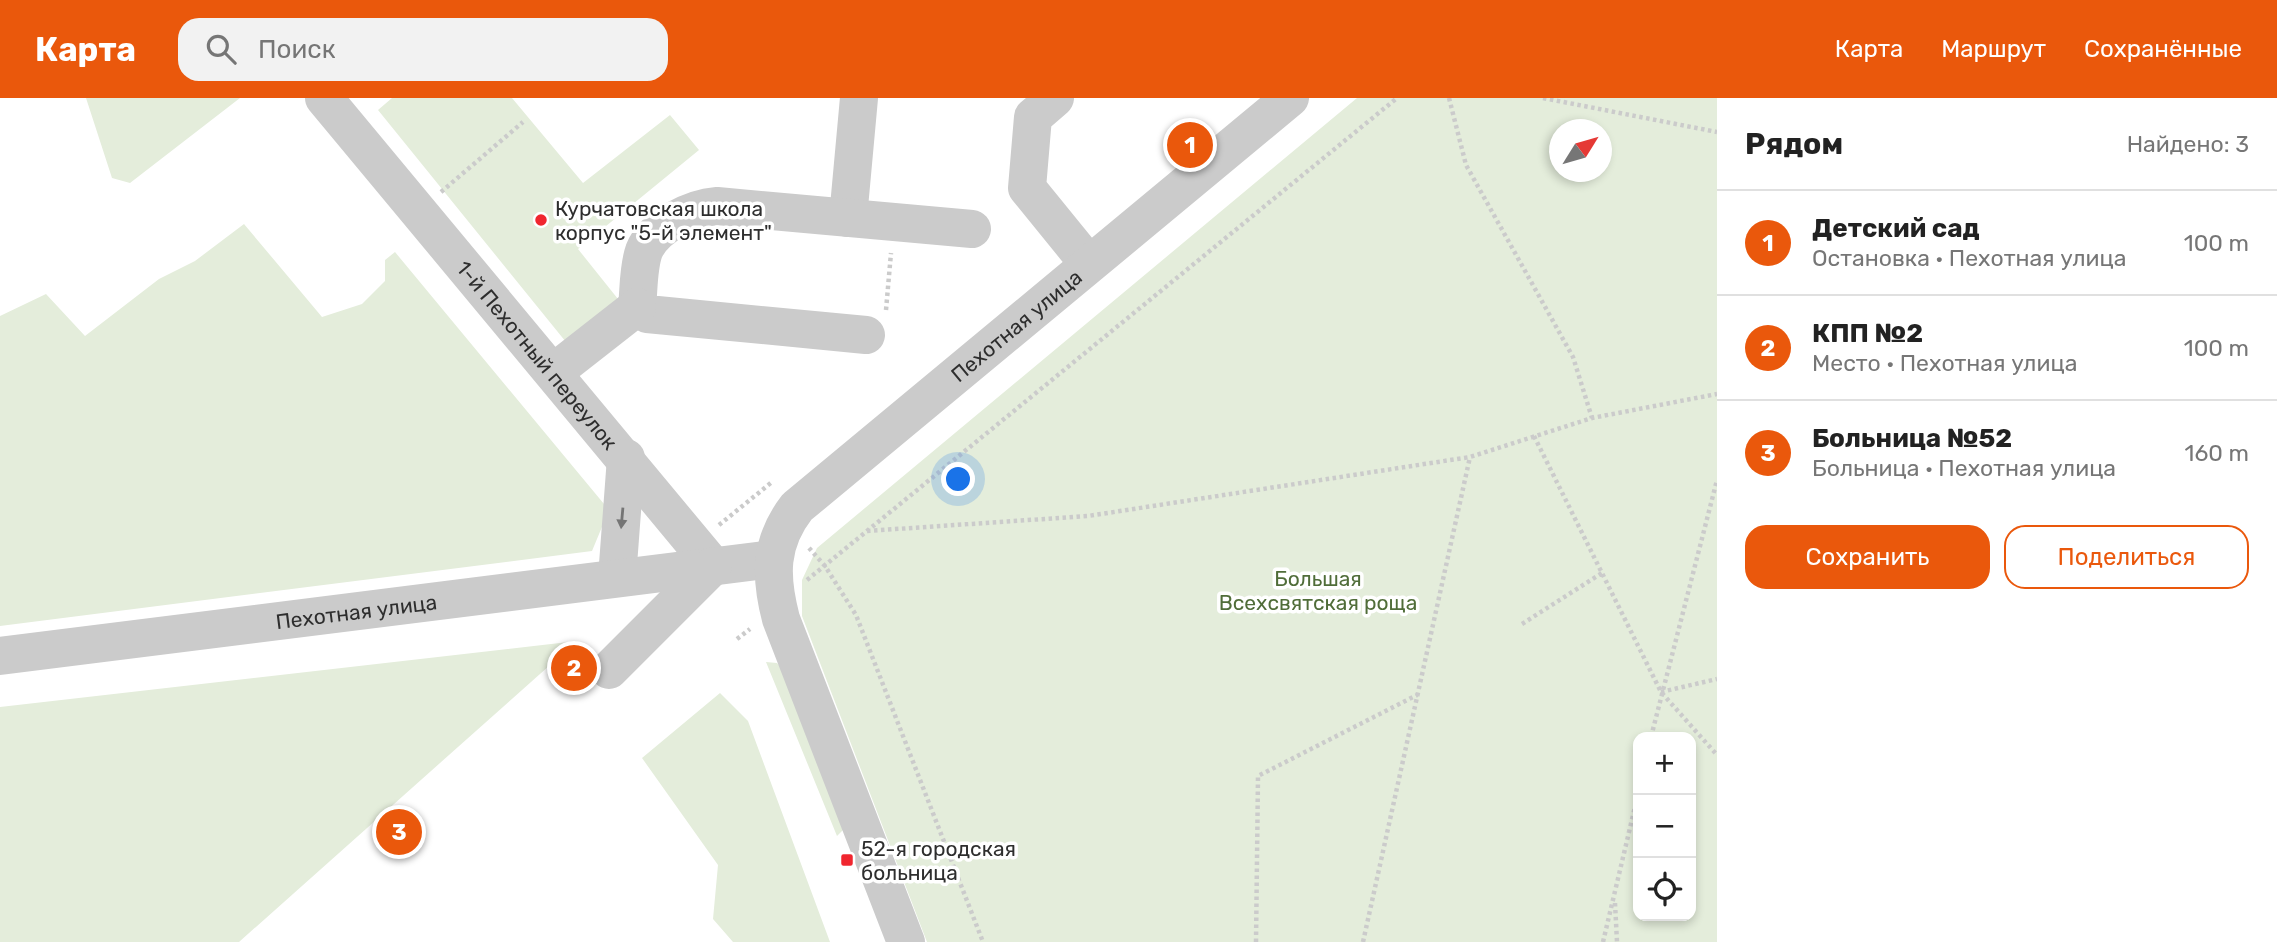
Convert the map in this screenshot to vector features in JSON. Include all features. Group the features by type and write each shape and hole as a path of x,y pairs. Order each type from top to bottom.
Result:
{"street":[{"name":"1-й Пехотный переулок","path":"324,98 626,458 713,566"},
{"path":"848,218 859,98"},
{"path":"1055,98 1033,117 1027,188 1088,263"},
{"name":"Пехотная улица","path":"773,566 777,538 797,507 1290,98"},
{"path":"554,372 637,307 645,250 657,236 694,210 717,206 972,229"},
{"path":"637,307 655,316 866,335"},
{"path":"617,578 626,458"},
{"path":"609,670 713,566 773,566 781,620 906,942"},
{"name":"Пехотная улица","path":"0,656 713,566"}],"path":[{"path":"983,942 856,615 825,566 1397,98"},
{"path":"1449,98 1466,165 1573,357 1592,418"},
{"path":"1543,98 1717,132"},
{"path":"433,199 523,122"},
{"path":"866,335 881,319 887,305 894,222"},
{"path":"867,531 1088,516 1470,457 1592,418 1717,394"},
{"path":"1534,436 1661,692 1717,755"},
{"path":"1363,942 1470,457"},
{"path":"1652,732 1717,480"},
{"path":"1522,624 1602,573"},
{"path":"1661,692 1717,678"},
{"path":"1256,942 1258,776 1418,695"},
{"path":"1603,942 1638,795"},
{"path":"1615,898 1617,942"}],"green space":[{"path":"86,98 240,98 130,183 112,178"},
{"name":"Курчатовская школа корпус \"5-й элемент\"","path":"392,98 512,98 583,183 670,115 699,150 578,249 622,304 570,347 378,110"},
{"name":"Большая Всехсвятская роща","path":"1357,98 1717,98 1717,942 927,942 802,616 802,580 817,548"},
{"path":"244,224 322,317 362,304 385,281 385,260 395,252 609,510 592,551 0,626 0,316 46,294 85,336 159,279 195,261"},
{"path":"577,641 239,942 0,942 0,707"},
{"path":"766,662 777,663 784,670 845,828 837,836"},
{"path":"720,693 748,721 830,942 733,942 713,919 718,865 642,758"}],"place":[{"name":"Детский сад","path":"1190,145"},
{"name":"Курчатовская школа корпус \"5-й элемент\"","path":"541,220"},
{"name":"КПП №2","path":"574,668"},
{"name":"Больница №52","path":"399,832"},
{"name":"52-я городская больница","path":"847,860"}]}
